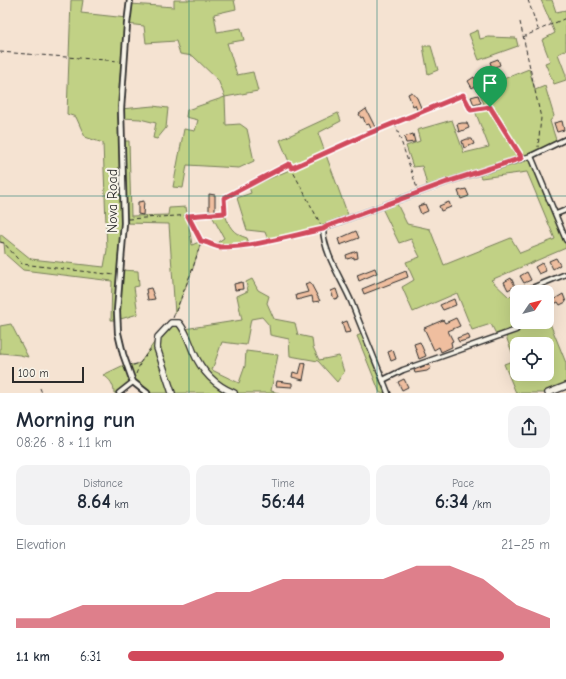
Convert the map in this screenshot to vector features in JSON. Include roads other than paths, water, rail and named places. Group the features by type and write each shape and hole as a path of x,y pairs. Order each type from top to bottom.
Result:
{"main road":[{"path":"172,393 157,348 158,337 171,323 179,324 184,329 201,368 212,379 234,393"},
{"path":"548,393 566,386"}],"street":[{"name":"Nova Road","path":"130,0 123,62 121,109 124,219 118,333 126,364 133,382"},
{"path":"388,393 351,301 339,278 323,238 323,229 418,193 531,156 566,139"},
{"path":"531,156 566,240"},
{"path":"556,214 566,210"},
{"path":"539,285 566,274"},
{"path":"383,380 403,370 516,330"},
{"path":"119,393 133,382 147,393"}]}
